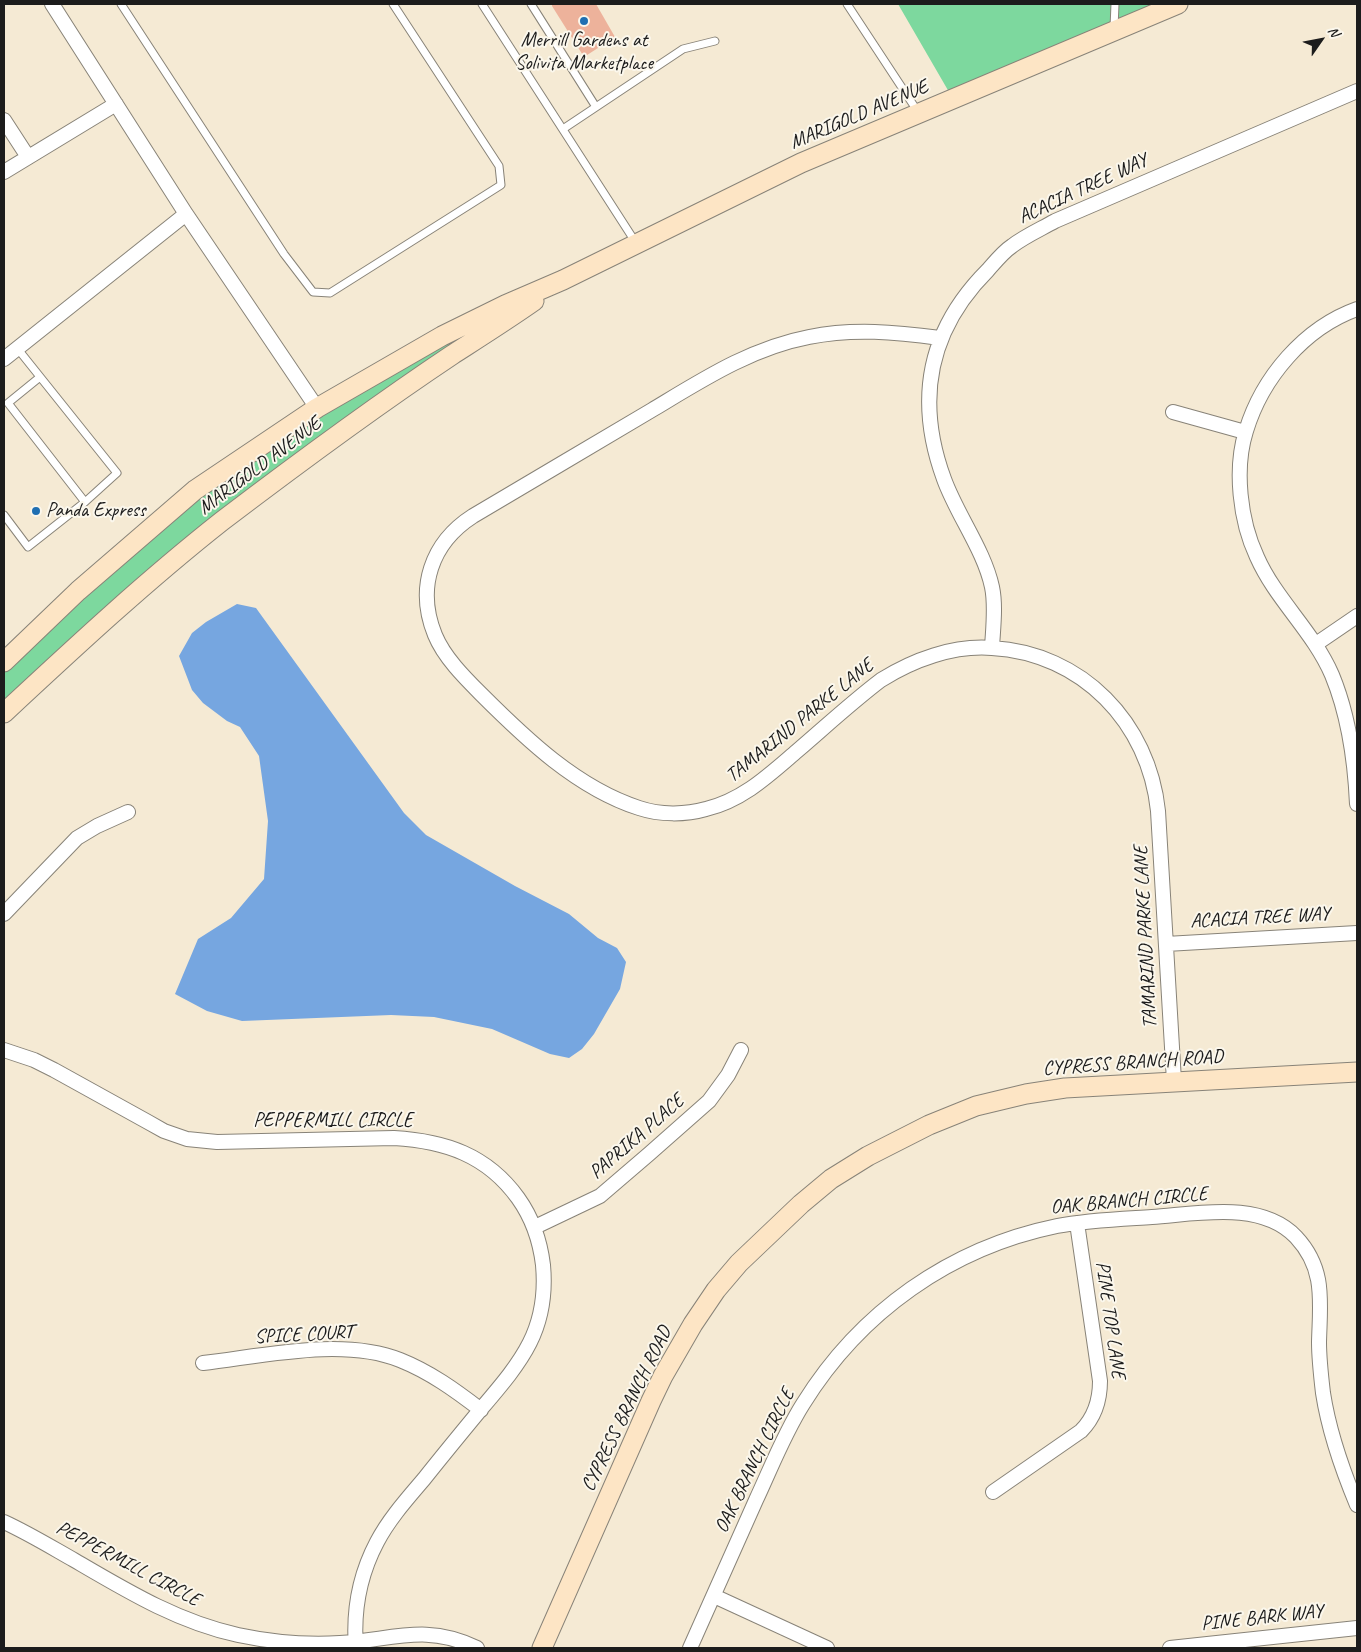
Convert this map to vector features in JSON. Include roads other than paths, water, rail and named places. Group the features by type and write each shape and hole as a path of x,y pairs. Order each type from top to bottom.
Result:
{"main road":[{"name":"MARIGOLD AVENUE","path":"4,662 78,591 195,490 317,408 442,336 505,305 563,280 801,164 1114,31 1167,5"},
{"name":"MARIGOLD AVENUE","path":"4,713 106,618 222,522 347,429 563,280"},
{"name":"CYPRESS BRANCH ROAD","path":"542,1648 651,1401 680,1345 704,1306 727,1276 801,1204 831,1179 868,1156 929,1125 976,1106 1026,1094 1065,1088 1357,1072"}],"street":[{"path":"52,4 186,214 317,408"},
{"name":"ACACIA TREE WAY","path":"992,648 994,601 988,574 945,482 932,438 929,413 929,390 933,363 940,338 969,288 1011,246 1055,221 1357,91"},
{"path":"4,172 116,104"},
{"path":"4,120 28,157"},
{"path":"4,359 186,214"},
{"path":"1357,309 1318,330 1286,358 1264,391 1245,432 1242,451 1241,496 1244,519 1250,538 1267,577 1316,644 1332,676 1348,725 1355,770 1357,804"},
{"name":"TAMARIND PARKE LANE","path":"940,338 901,332 840,332 777,345 726,366 587,448 473,516 455,529 441,546 431,569 428,594 428,608 436,636 442,648 472,684 504,718 538,747 594,787 640,809 655,812 686,813 704,810 736,799 763,780 866,692 896,671 938,654 967,649 992,648 1028,654 1047,660 1073,673 1116,710 1138,741 1151,773 1156,792 1174,1081"},
{"path":"1173,412 1245,432"},
{"path":"1316,644 1357,616"},
{"path":"4,914 77,838 97,826 128,812"},
{"name":"ACACIA TREE WAY","path":"1166,944 1357,932"},
{"name":"PEPPERMILL CIRCLE","path":"4,1050 34,1060 164,1131 187,1139 217,1142 394,1138 419,1139 441,1144 463,1152 501,1177 526,1210 535,1227 541,1248 544,1297 539,1320 525,1354 514,1370 402,1505 377,1542 364,1571 357,1599 356,1644"},
{"name":"PAPRIKA PLACE","path":"535,1227 600,1196 649,1154 709,1101 728,1076 740,1050"},
{"name":"OAK BRANCH CIRCLE","path":"690,1648 776,1455 802,1406 829,1366 862,1329 910,1288 968,1256 1009,1238 1076,1223 1185,1215 1244,1213 1268,1218 1296,1236 1309,1254 1318,1275 1321,1292 1320,1359 1326,1412 1341,1465 1357,1505"},
{"name":"PINE TOP LANE","path":"993,1492 1081,1431 1091,1419 1097,1406 1100,1381 1076,1223"},
{"name":"SPICE COURT","path":"204,1363 310,1350 338,1349 368,1352 398,1359 429,1373 480,1410"},
{"name":"PEPPERMILL CIRCLE","path":"4,1522 154,1606 220,1631 261,1640 356,1644 408,1634 431,1634 452,1638 477,1648"},
{"path":"714,1596 827,1648"},
{"name":"PINE BARK WAY","path":"1170,1648 1357,1628"}],"lane":[{"path":"121,4 284,254 313,292 330,294 501,185 499,166 393,4"},
{"path":"482,4 636,243"},
{"path":"531,4 596,107"},
{"path":"847,4 919,114"},
{"path":"1114,31 1115,4"},
{"path":"563,129 683,49 715,40"},
{"path":"4,515 28,547 85,502 117,472 17,348"},
{"path":"40,378 6,403 85,502"}],"water":[{"path":"237,604 256,608 404,813 426,835 515,886 569,914 598,938 617,948 626,962 620,989 594,1034 582,1049 569,1058 550,1054 492,1029 434,1017 391,1015 242,1021 207,1011 175,994 198,939 231,918 264,879 268,821 259,756 240,727 227,721 203,703 192,690 179,656 192,633 206,622"}],"place":[{"name":"Merrill Gardens at Solivita Marketplace","path":"584,21"},
{"name":"Panda Express","path":"36,511"}]}
